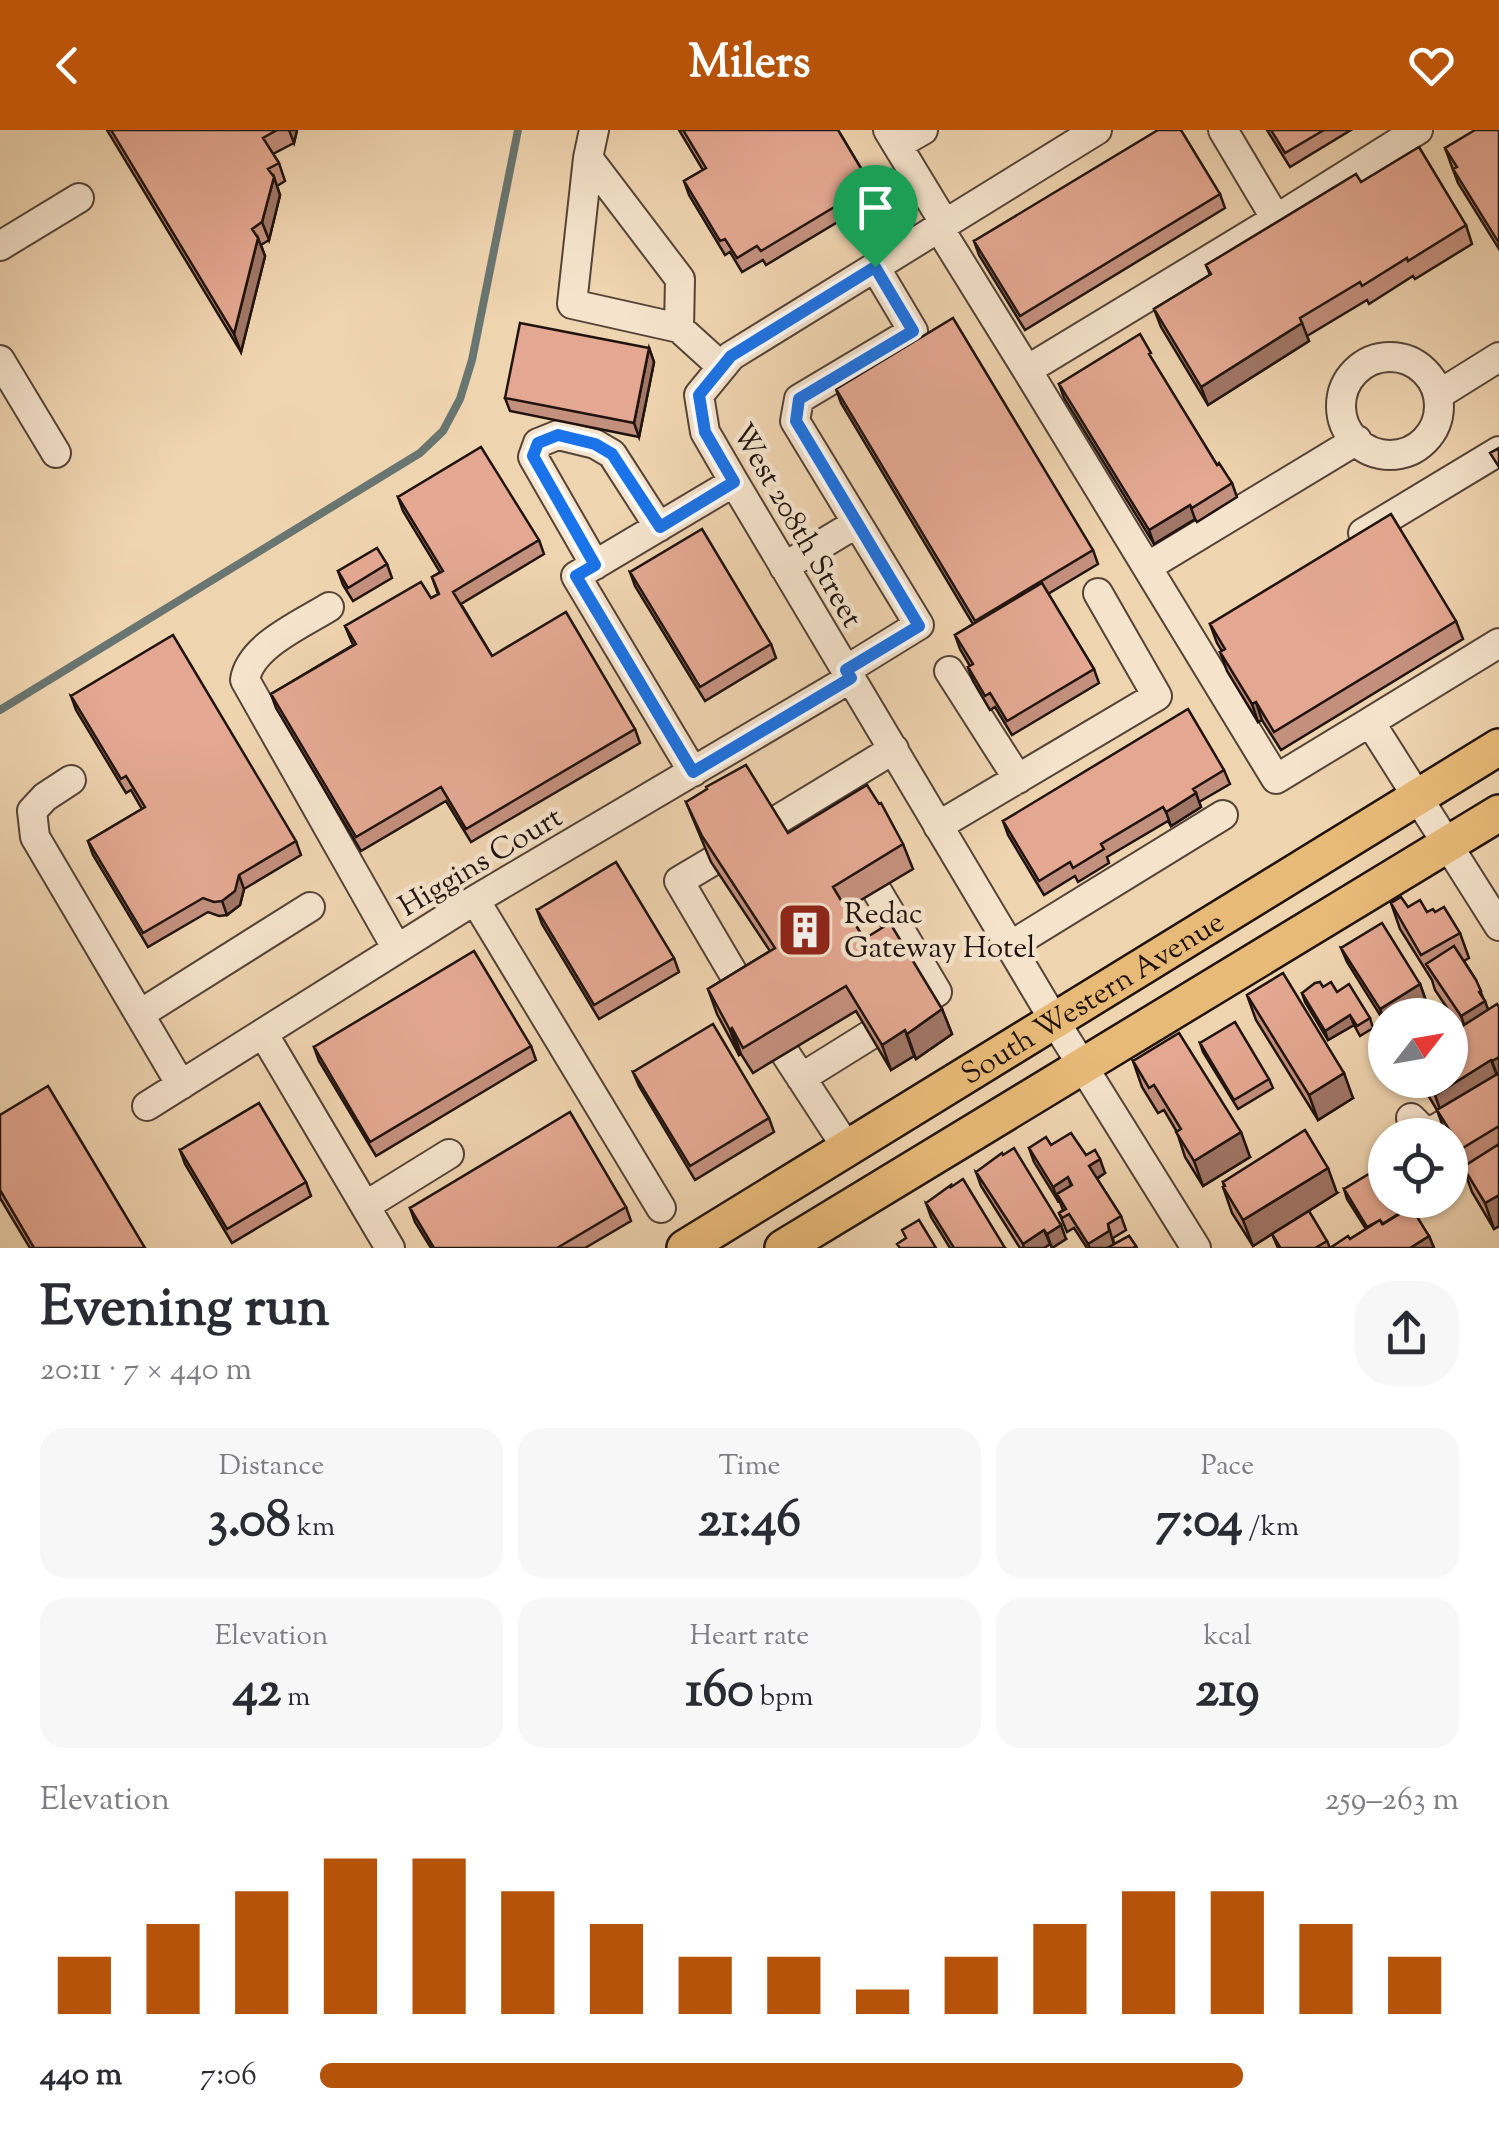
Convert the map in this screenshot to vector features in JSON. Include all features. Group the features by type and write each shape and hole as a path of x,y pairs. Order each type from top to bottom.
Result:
{"main road":[{"name":"South Western Avenue","path":"685,1248 1499,748"},
{"name":"South Western Avenue","path":"783,1248 1499,813"}],"street":[{"path":"594,130 572,304 679,328 722,367 731,356 1097,130"},
{"path":"923,130 893,138 1147,567 1198,632 1276,779 1499,643"},
{"path":"1223,130 1276,219"},
{"path":"1027,370 1418,130"},
{"path":"588,158 680,279 679,328"},
{"path":"0,246 80,198"},
{"path":"784,567 857,523 796,421 799,399 913,331 875,267"},
{"path":"1438,395 1499,357"},
{"path":"1378,358 1409,360 1422,368 1438,395 1439,412 1434,428 1410,451 1394,455 1362,446 1343,419 1344,388 1352,374 1378,358"},
{"path":"0,360 56,453"},
{"name":"West 208th Street","path":"722,367 699,395 705,432 1054,1020 1196,1248"},
{"path":"595,565 533,456 538,443 558,435 595,444 612,454 660,527"},
{"path":"1147,567 1356,440"},
{"path":"1410,451 1436,489"},
{"path":"1338,548 1499,451"},
{"path":"693,772 576,576 734,482"},
{"name":"Higgins Court","path":"147,1106 475,900 693,772 919,626 857,523"},
{"path":"938,826 1157,696 1098,593"},
{"path":"329,607 260,651 247,668 245,680 397,949"},
{"path":"949,671 1018,779"},
{"path":"1370,722 1499,926"},
{"path":"774,822 828,807 894,750"},
{"path":"71,780 32,811 35,837 181,1085"},
{"path":"1010,946 1223,815"},
{"path":"711,862 679,881 746,995"},
{"path":"877,891 937,992 929,997"},
{"path":"475,900 661,1208"},
{"path":"140,1014 310,907"},
{"path":"263,1033 390,1248"},
{"path":"801,1078 870,1035"},
{"path":"785,1053 846,1148"},
{"path":"1454,1118 1499,1092"},
{"path":"365,1206 449,1154"}],"building":[{"path":"111,130 277,130 263,138 279,163 268,169 274,177 262,222 252,229 258,238 234,334"},
{"path":"683,130 838,130 871,185 761,251 757,246 737,258 725,239 720,241 684,181 706,168"},
{"path":"1158,130 1181,130 1220,194 1020,316 974,241"},
{"path":"1271,130 1324,130 1285,153"},
{"path":"1475,130 1499,130 1499,243 1453,169 1457,167 1445,148"},
{"path":"1419,147 1466,225 1408,261 1407,258 1362,286 1360,282 1300,318 1302,323 1201,387 1154,309 1211,274 1206,265 1356,174 1361,182"},
{"path":"953,318 1093,550 975,621 836,389"},
{"path":"520,323 649,348 634,423 505,398"},
{"path":"1140,334 1217,465 1232,483 1149,530 1059,384"},
{"path":"481,447 539,540 453,592 492,656 566,612 635,729 466,829 441,787 356,837 271,694 356,644 345,626 421,582 431,598 439,594 432,577 443,571 398,497"},
{"path":"1499,448 1499,467 1490,453"},
{"path":"1391,514 1456,621 1274,732 1220,652 1225,649 1210,624"},
{"path":"702,529 771,644 700,687 630,572"},
{"path":"377,548 387,564 348,588 338,571"},
{"path":"1042,583 1094,669 1007,721 990,693 985,696 968,667 973,664 955,635"},
{"path":"173,635 296,841 239,875 235,891 222,901 203,898 143,933 88,841 145,807 126,776 121,779 71,696"},
{"path":"1188,709 1224,770 1166,812 1163,807 1101,844 1104,849 1073,868 1070,862 1039,881 1003,821"},
{"name":"Redac Gateway Hotel","path":"746,765 788,833 867,785 881,803 903,844 833,887 864,939 890,923 942,1009 907,1034 905,1030 882,1045 846,986 743,1048 730,1030 708,989 775,948 702,836 686,802"},
{"path":"616,862 674,958 594,1005 537,910"},
{"path":"1401,897 1408,907 1420,900 1427,912 1444,907 1460,933 1421,955 1391,903"},
{"path":"1382,923 1420,984 1398,998 1373,998 1341,948"},
{"path":"1454,946 1485,1001 1468,1012 1468,998 1449,998 1426,964"},
{"path":"474,951 531,1046 370,1142 314,1047"},
{"path":"1283,973 1344,1073 1309,1095 1247,995"},
{"path":"1320,982 1323,987 1331,982 1337,992 1349,984 1368,1019 1357,1026 1350,1015 1325,1031 1302,993"},
{"path":"1497,1004 1499,1007 1499,1057 1468,1074 1468,1023"},
{"path":"1235,1022 1269,1079 1234,1100 1200,1043"},
{"path":"713,1024 769,1118 690,1166 633,1072"},
{"path":"1179,1033 1241,1132 1194,1161 1176,1132 1181,1129 1154,1085 1149,1088 1133,1061"},
{"path":"1499,1073 1499,1126 1468,1145 1468,1118 1442,1118 1437,1110 1457,1098 1468,1098 1468,1092"},
{"path":"48,1086 145,1248 34,1248 0,1190 0,1115"},
{"path":"259,1103 306,1182 227,1229 180,1150"},
{"path":"570,1112 626,1207 557,1248 434,1248 410,1208"},
{"path":"1305,1130 1328,1168 1243,1220 1223,1182"},
{"path":"1071,1133 1086,1155 1095,1150 1100,1159 1089,1166 1121,1216 1108,1224 1109,1231 1088,1244 1069,1214 1062,1218 1059,1213 1066,1209 1057,1194 1072,1185 1068,1177 1053,1187 1029,1148 1046,1137 1051,1145"},
{"path":"1499,1144 1499,1195 1485,1203 1468,1175 1468,1164"},
{"path":"1014,1148 1061,1225 1047,1234 1044,1230 1023,1244 976,1172"},
{"path":"1368,1174 1368,1218 1392,1218 1367,1227 1344,1189"},
{"path":"963,1179 1005,1248 954,1248 926,1203"},
{"path":"1309,1211 1327,1241 1315,1248 1279,1248 1272,1234"},
{"path":"1393,1218 1418,1218 1429,1236 1410,1248 1330,1248 1380,1220 1383,1224"},
{"path":"919,1220 936,1248 900,1248 897,1244 906,1238 902,1230"},
{"path":"1129,1236 1136,1246 1133,1248 1107,1248"}],"waterway":[{"path":"0,710 420,453 443,431 460,399 472,360 518,130"}],"place":[{"name":"Redac Gateway Hotel","path":"805,930"}],"route":[{"path":"875,267 913,331 799,399 796,421 919,626 846,670 851,678 693,772 576,576 595,565 533,456 538,443 558,435 595,444 612,454 660,527 734,482 705,432 699,395 731,356 875,267"}]}
